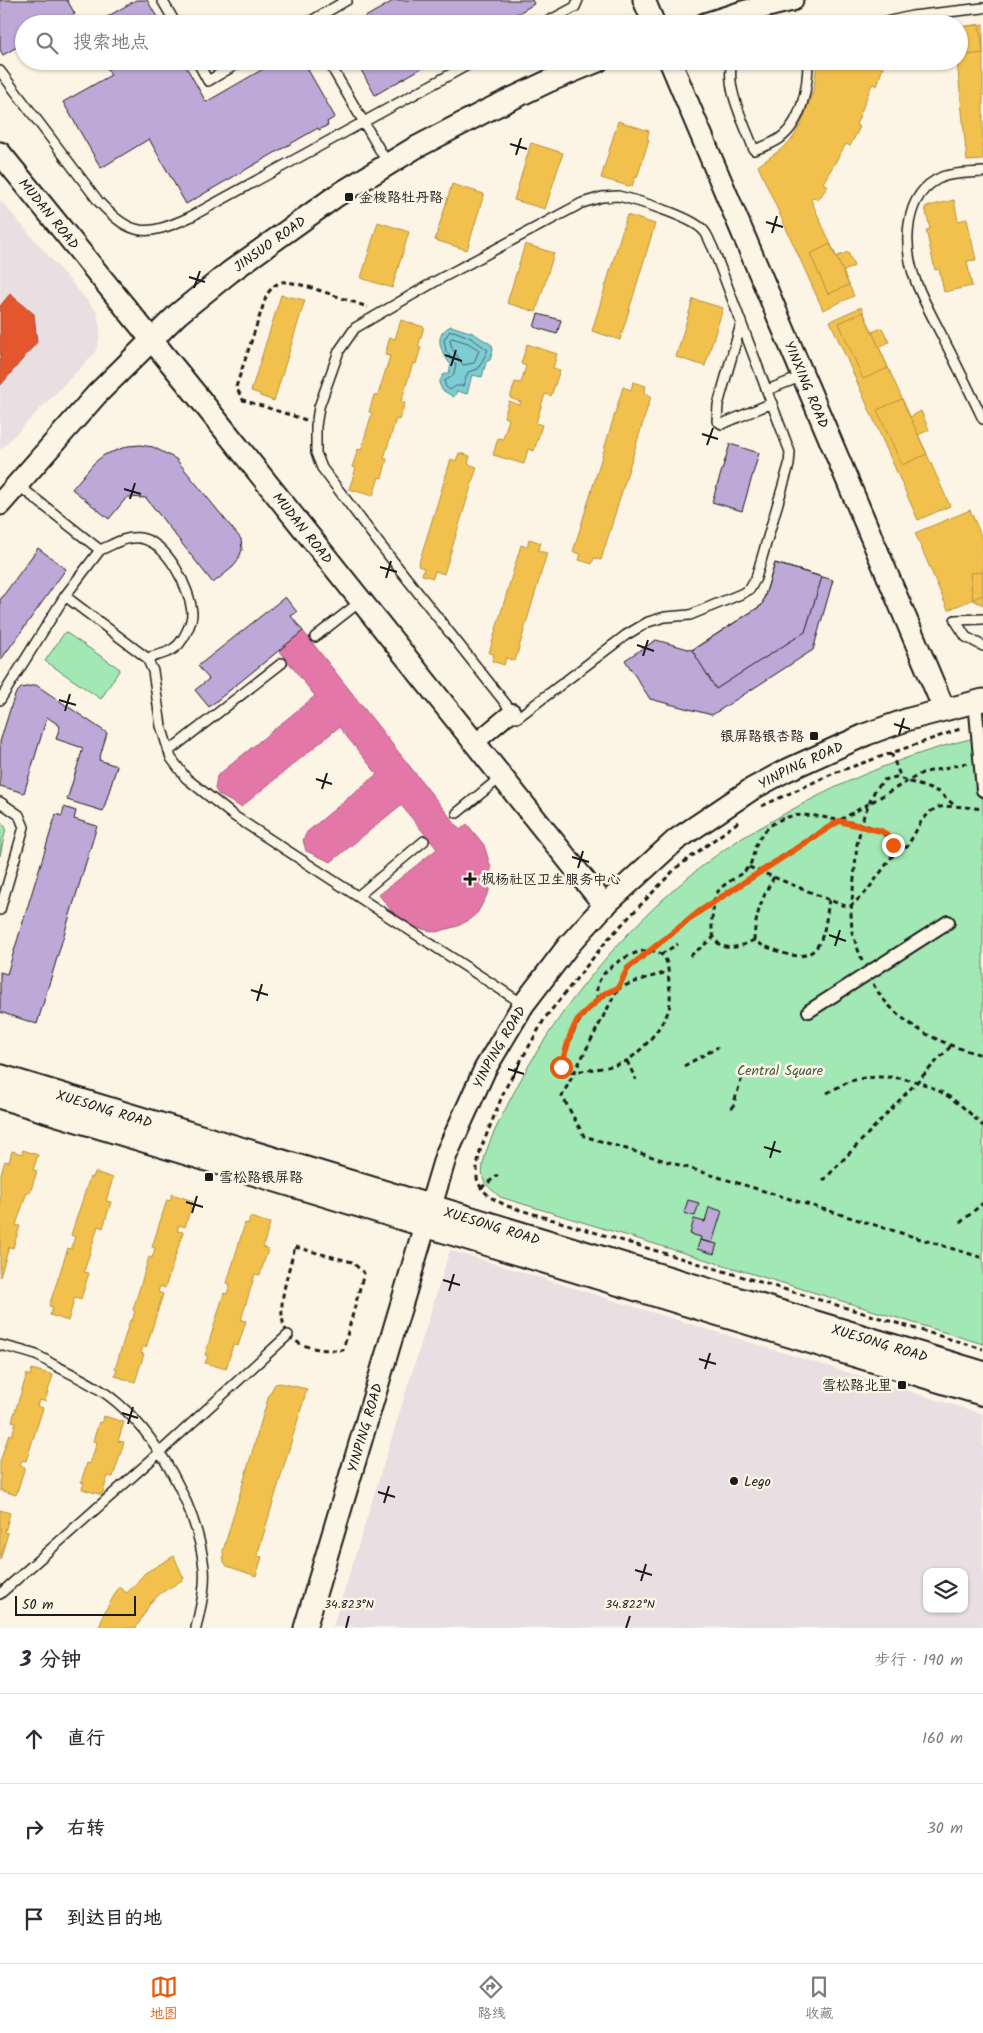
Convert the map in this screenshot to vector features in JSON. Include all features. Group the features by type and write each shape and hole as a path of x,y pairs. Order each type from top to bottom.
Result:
{"main road":[{"name":"XUESONG ROAD","path":"0,1077 983,1393"},
{"name":"XUESONG ROAD","path":"0,1096 983,1374"}],"street":[{"path":"644,0 650,15"},
{"path":"733,15 792,0"},
{"name":"JINSUO ROAD","path":"0,504 97,394 178,314 230,272 336,196 413,148 486,111 576,70"},
{"name":"YINXING ROAD","path":"674,70 944,709"},
{"name":"MUDAN ROAD","path":"0,153 605,906"},
{"path":"979,700 978,726 983,790"},
{"name":"YINPING ROAD","path":"305,1628 446,1155 469,1100 503,1036 523,1005 568,946 605,906 676,840 752,789 830,749 909,719 979,700"},
{"path":"475,743 512,712"},
{"path":"809,1011 948,922"}],"lane":[{"path":"162,0 171,15"},
{"path":"321,15 347,0"},
{"path":"560,15 575,7 578,0"},
{"path":"921,15 983,8"},
{"path":"202,70 208,81 227,70"},
{"path":"333,70 388,164"},
{"path":"0,71 99,202 116,220 130,228 144,231 158,230 190,217 459,70"},
{"path":"731,70 730,76 734,95 754,150 778,139 790,128 805,92 807,70"},
{"path":"0,88 8,82"},
{"path":"983,172 942,177 928,186 917,199 911,211 908,228 909,256 916,281 983,419"},
{"path":"618,196 643,203 686,219 704,230 790,452 789,465 756,578 750,589 690,615 664,617 648,622 626,635 517,718 378,542 322,468 316,453 314,437 319,408 339,351 355,328 384,312 436,281 582,203 602,197 618,196"},
{"path":"741,324 718,404 717,421 722,424 772,403"},
{"path":"767,390 803,376"},
{"path":"16,485 100,550"},
{"path":"0,700 65,596 100,550 128,539 141,538 156,544 169,556 179,574 192,613 190,624 178,645 170,651 147,658"},
{"path":"65,596 147,658 153,671 162,726 171,758 186,778 234,816 523,1005"},
{"path":"315,637 361,601"},
{"path":"983,619 955,620 966,637 983,646"},
{"path":"169,751 282,663"},
{"path":"457,813 501,776"},
{"path":"0,802 19,815 24,827 0,910"},
{"path":"358,896 424,841"},
{"path":"0,1594 288,1335"},
{"path":"0,1345 37,1356 79,1377 109,1396 140,1426 159,1453 182,1493 196,1526 204,1569 204,1589 196,1628"}],"path":[{"path":"316,423 243,400 236,387 268,294 273,286 279,283 293,283 384,312"},
{"path":"757,808 834,773 890,752 964,728 978,726"},
{"path":"890,752 901,779"},
{"path":"980,760 922,773 839,821 700,911 628,968 562,1096 584,1136 983,1258"},
{"path":"955,806 939,792 896,777 884,780 875,790 857,844 851,906 852,932 867,974 876,989 907,1021 927,1035 951,1046 983,1055"},
{"path":"749,867 842,905 851,906 867,891 896,851 907,847 921,822 931,811 939,807 955,806 983,808"},
{"path":"754,940 739,947 729,948 718,942 710,926 715,901 720,889 749,867 758,842 766,831 779,819 795,815 817,816 862,826 886,834 896,851"},
{"path":"743,819 676,868 609,938 545,1018 505,1089 480,1151 477,1179 481,1188 490,1197 507,1206 983,1349"},
{"path":"754,940 754,930 760,903 774,877"},
{"path":"754,940 764,946 789,955 798,956 810,953 815,950 823,936 829,899"},
{"path":"690,956 714,937"},
{"path":"661,954 678,944"},
{"path":"598,1000 596,993 598,982 620,960 650,951 661,954 665,959 668,972 670,995 669,1009 660,1028 627,1061 574,1072 564,1072 561,1067 570,1036 583,1014 598,1000 604,994 630,983 668,972"},
{"path":"823,1181 951,1046"},
{"path":"684,1066 718,1047"},
{"path":"627,1061 636,1080"},
{"path":"732,1109 743,1074"},
{"path":"827,1092 852,1081 901,1077 917,1081 948,1095 983,1126"},
{"path":"481,1188 498,1176"},
{"path":"960,1223 983,1202"},
{"path":"295,1246 352,1262 364,1274 343,1350 326,1351 314,1348 296,1341 288,1335 282,1324 281,1308 295,1246"}],"shaded area":[{"path":"0,200 97,312 100,328 99,342 94,354 0,450"},
{"path":"450,1250 983,1414 983,1628 333,1627"}],"green space":[{"path":"65,632 120,669 101,699 45,661"},
{"name":"Central Square","path":"983,736 983,1344 500,1197 487,1185 482,1173 489,1143 526,1069 573,998 629,933 660,902 692,874 730,845 821,794 900,760"},
{"path":"0,820 6,828 0,856"}],"water":[{"path":"451,326 473,333 492,345 493,350 490,360 486,362 482,377 472,375 467,394 457,391 454,397 442,390 439,383 443,375 449,373 451,365 444,355 440,339 445,330"}],"building: 住宅":[{"path":"983,24 983,53 968,55 968,26"},
{"path":"979,25 983,50 983,160 967,161 958,70 968,70 968,26"},
{"path":"816,70 882,70 877,86 872,84 856,125 860,127 850,146 846,144 823,183 828,186 818,200 813,197 811,200 854,296 823,310 758,166 793,138 802,122 814,88"},
{"path":"618,121 649,131 647,139 649,139 637,178 635,177 632,187 601,178"},
{"path":"531,143 563,153 545,209 514,200"},
{"path":"452,184 484,194 467,250 435,240"},
{"path":"954,200 958,221 967,219 976,260 967,261 972,286 944,292 939,269 935,270 926,230 930,229 925,207"},
{"path":"627,215 655,224 620,340 592,331"},
{"path":"378,222 409,232 392,288 361,278"},
{"path":"525,244 554,253 536,312 507,303"},
{"path":"830,244 836,257 848,252 854,266 843,272 849,285 828,294 810,254"},
{"path":"281,295 305,300 274,401 251,391"},
{"path":"693,299 723,308 705,366 676,357"},
{"path":"861,307 950,506 918,520 830,321"},
{"path":"863,312 872,332 882,328 889,342 879,347 888,368 863,379 839,323"},
{"path":"401,320 424,327 418,347 421,347 416,364 413,363 401,402 405,403 399,420 396,419 384,458 387,459 382,478 379,477 373,496 349,489 356,468 352,467 358,449 361,450 372,413 369,412 374,395 378,395 390,356 385,355 390,337 395,339"},
{"path":"527,344 557,354 553,368 560,370 551,396 545,394 536,423 542,425 534,451 528,449 524,464 493,455 498,438 503,439 509,419 504,417 509,401 520,405 521,402 510,398 515,382 521,383 526,366 521,364"},
{"path":"633,382 646,386 644,393 651,396 601,560 594,558 592,564 579,560 581,554 573,552 623,387 631,390"},
{"path":"902,399 910,417 921,411 929,430 918,435 927,454 902,465 877,410"},
{"path":"459,453 470,456 468,464 477,467 444,574 435,571 433,578 422,575 424,568 418,566 451,459 456,461"},
{"path":"970,510 983,540 983,595 948,610 915,533"},
{"path":"529,539 541,543 538,551 547,553 515,661 506,658 504,665 492,661 494,654 489,653 521,545 527,547"},
{"path":"983,572 983,605 973,600 970,573"},
{"path":"23,1150 38,1155 33,1170 37,1171 30,1193 27,1192 16,1225 20,1226 13,1248 9,1247 0,1277 0,1177 5,1161 9,1162 12,1151 22,1154"},
{"path":"95,1172 113,1178 106,1201 111,1202 103,1228 98,1226 84,1272 89,1273 81,1299 75,1297 68,1321 50,1315 53,1307 49,1306 68,1248 71,1249 75,1237 71,1235 90,1177 93,1178"},
{"path":"172,1194 193,1201 185,1227 179,1225 177,1231 183,1232 165,1288 160,1286 158,1292 163,1294 146,1348 143,1346 141,1353 144,1354 135,1382 115,1376 117,1369 115,1369 130,1320 132,1321 135,1311 133,1310 149,1257 152,1258 155,1248 152,1247 167,1200 170,1201"},
{"path":"250,1217 270,1223 263,1247 268,1249 260,1275 255,1274 241,1320 246,1321 238,1346 233,1345 226,1369 205,1363 208,1356 205,1355 224,1293 227,1294 230,1284 227,1283 245,1223 248,1224"},
{"path":"32,1369 53,1375 45,1401 39,1400 37,1406 43,1408 26,1461 22,1460 20,1466 25,1467 16,1495 0,1490 0,1462 9,1434 12,1435 16,1422 12,1421 27,1374 30,1376"},
{"path":"280,1383 307,1389 257,1556 262,1557 256,1576 227,1566 224,1562 223,1551 269,1395 275,1384"},
{"path":"104,1416 124,1422 118,1441 124,1442 113,1477 108,1476 102,1495 82,1489 84,1483 81,1482 87,1463 90,1464 97,1442 93,1441 99,1422 102,1423"},
{"path":"0,1510 10,1513 5,1532 8,1533 0,1560"},
{"path":"174,1556 184,1579 161,1593 151,1602 136,1628 99,1628 104,1613 119,1587 127,1593 145,1573"}],"building: 商业":[{"path":"10,294 34,314 37,342 0,386 0,306"}],"building: 医疗":[{"path":"303,631 460,830 467,824 484,845 491,868 489,891 478,912 469,920 458,926 436,932 414,927 395,915 379,895 437,849 401,805 331,862 306,851 303,840 307,832 377,774 339,727 241,807 219,795 215,789 217,776 315,696 279,650"}],"building: 其他":[{"path":"0,0 67,0 75,14 73,15 15,15 15,48 3,55 0,50"},
{"path":"136,0 147,0 156,15 110,15"},
{"path":"395,0 532,0 534,4 515,15 369,15"},
{"path":"108,70 188,70 206,102 261,70 308,70 335,117 327,122 328,125 319,130 318,128 186,204 149,139 101,168 63,102 111,75"},
{"path":"361,70 418,70 375,95"},
{"path":"538,314 561,320 557,334 534,327"},
{"path":"730,444 759,453 742,511 712,502"},
{"path":"128,446 153,447 176,459 241,539 242,550 237,562 213,583 146,498 127,497 109,519 72,489 94,463 104,455"},
{"path":"38,548 66,569 0,661 0,600"},
{"path":"775,563 822,577 805,632 716,689 692,650 762,605"},
{"path":"775,563 833,580 813,650 712,715 650,699 625,660 656,640 692,650 762,605"},
{"path":"285,597 297,612 291,616 303,631 209,707 195,690 209,679 198,666"},
{"path":"36,685 107,733 99,760 117,766 103,811 67,800 83,748 56,739 60,726 47,717 24,793 0,786 0,742 13,700 21,688"},
{"path":"64,807 76,811 74,819 97,826 37,1024 0,1012 0,972 7,974 56,814 62,816"},
{"path":"688,1200 699,1203 695,1216 684,1213"},
{"path":"709,1207 722,1211 712,1243 700,1240 701,1237 690,1234 694,1219 705,1222"},
{"path":"700,1240 717,1244 714,1254 697,1249"}],"place":[{"name":"金梭路牡丹路","path":"349,197"},
{"name":"银屏路银杏路","path":"814,736"},
{"name":"枫杨社区卫生服务中心","path":"470,879"},
{"name":"雪松路银屏路","path":"209,1177"},
{"name":"雪松路北里","path":"902,1385"},
{"name":"Lego","path":"734,1481"}],"route":[{"path":"561,1067 570,1036 583,1014 604,994 618,988 628,968 700,911 839,821 881,831 886,834 893,845"}]}
